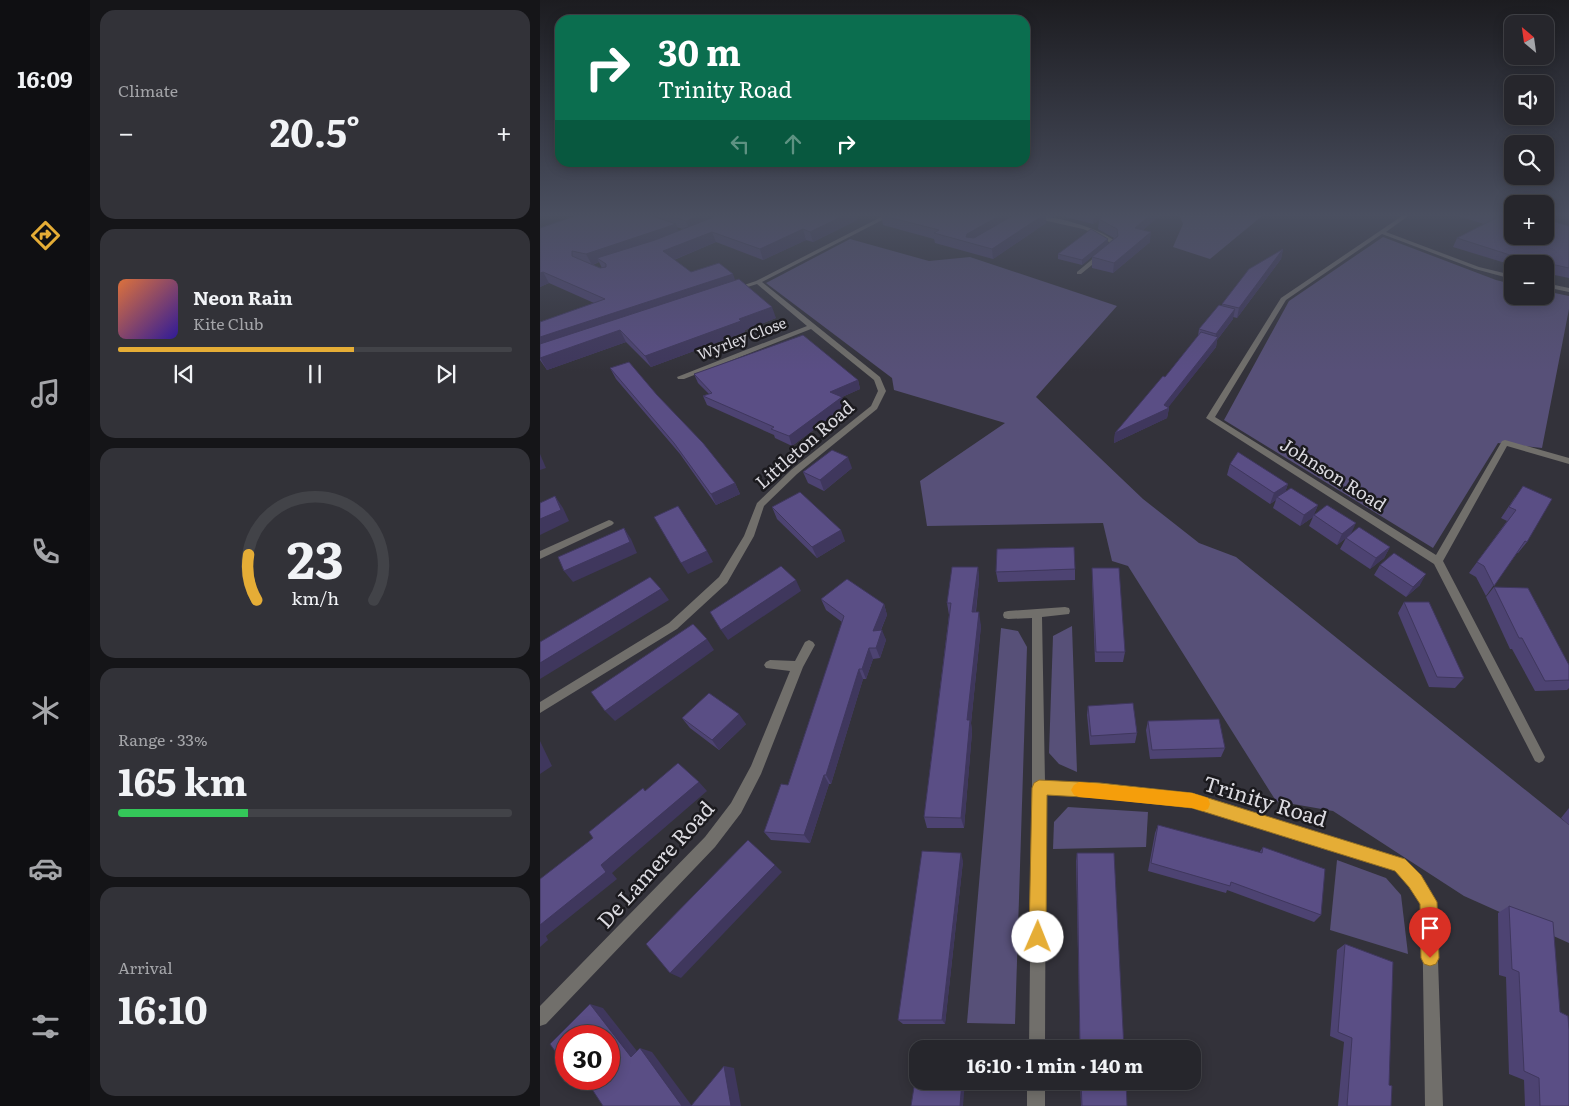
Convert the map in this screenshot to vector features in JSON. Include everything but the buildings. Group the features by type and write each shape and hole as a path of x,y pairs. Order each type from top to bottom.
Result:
{"street":[{"path":"729,291 758,282 786,268"},
{"path":"1079,273 1086,268"},
{"name":"Johnson Road","path":"1329,268 1283,299 1210,418 1438,561"},
{"path":"1476,268 1504,275"},
{"name":"Littleton Road","path":"540,708 673,626 723,580 749,536 760,505 794,472 874,407 882,391 877,379 758,282"},
{"path":"1554,287 1569,290"},
{"name":"Wyrley Close","path":"680,377 813,326"},
{"path":"1540,758 1438,561 1505,443 1569,461"},
{"path":"540,555 609,523"},
{"path":"1008,615 1065,612"},
{"path":"1037,614 1039,788 1037,1040"},
{"name":"De Lamere Road","path":"540,1018 710,842 736,808 756,770 798,666 809,645"},
{"path":"770,665 798,666"},
{"name":"Trinity Road","path":"1039,788 1100,791 1192,800 1400,864 1415,881 1429,902 1434,1106"},
{"path":"1036,1090 1036,1106"}],"shaded area":[{"path":"795,268 1002,268 1117,306 1036,397 1143,499 1199,543 1236,557 1569,825 1569,943 1464,896 1333,811 1276,801 1128,566 1112,561 1103,523 927,526 920,481 1005,423 894,390 892,378 766,283"},
{"path":"1338,268 1463,268 1504,282 1504,305 1554,305 1554,293 1569,296 1569,309 1542,448 1498,443 1433,548 1224,420 1289,301"},
{"path":"1072,626 1077,772 1059,764 1049,753 1053,636"},
{"path":"1001,628 1018,631 1027,647 1015,1024 967,1023"},
{"path":"1068,807 1148,812 1146,847 1053,849 1054,822"},
{"path":"1337,860 1386,878 1401,895 1408,954 1330,930"}],"slow traffic":[{"path":"1079,790 1192,800 1203,804"}],"route":[{"path":"1038,937 1039,788 1100,791 1192,800 1400,864 1415,881 1429,902 1430,958"}]}
